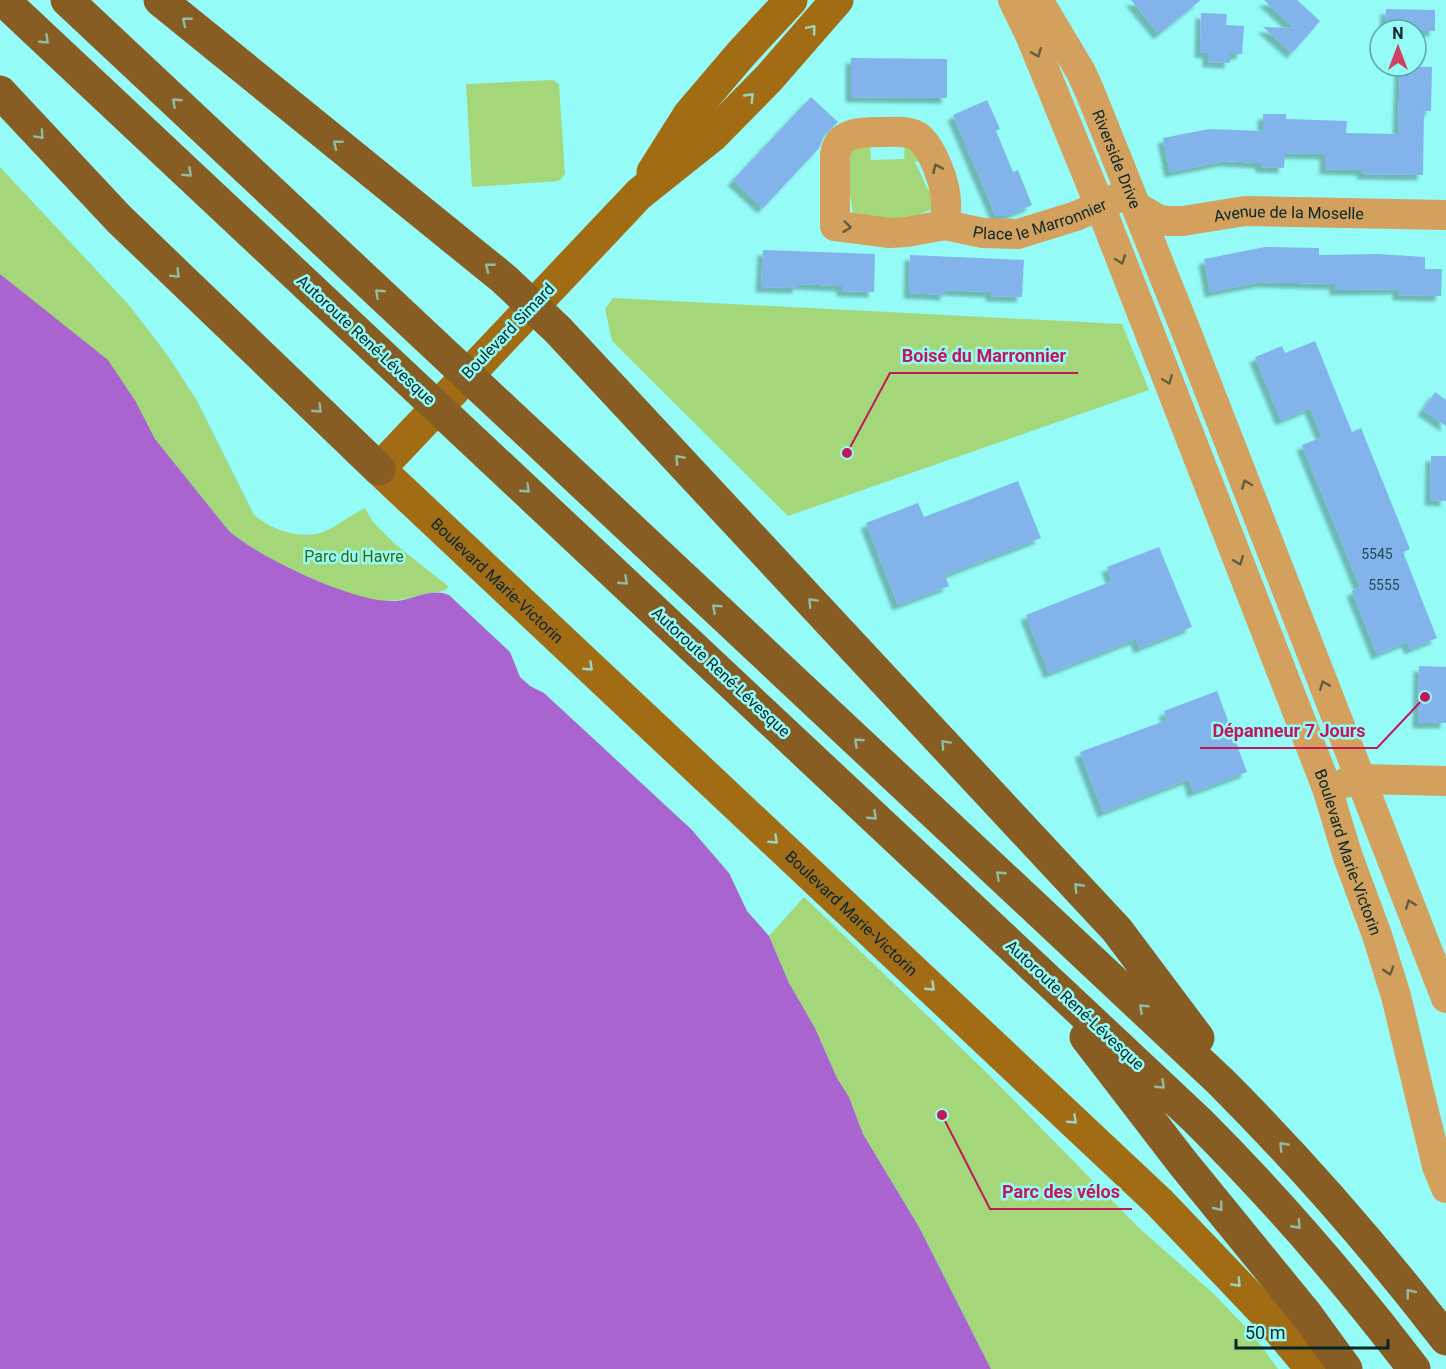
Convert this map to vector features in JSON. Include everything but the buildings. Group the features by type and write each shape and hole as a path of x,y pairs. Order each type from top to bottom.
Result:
{"highway":[{"name":"Autoroute René-Lévesque","path":"3,0 1190,1112 1329,1261 1413,1369"},
{"path":"67,0 1144,1008 1260,1122 1385,1261 1446,1339"},
{"path":"160,0 504,279 558,330 1117,930 1260,1122"},
{"path":"0,92 119,219 379,469"},
{"path":"1027,959 1182,1162 1306,1314 1346,1369"}],"main road":[{"name":"Boulevard Simard","path":"639,194 689,115 791,0"},
{"name":"Boulevard Simard","path":"379,469 639,194 713,135 797,47 837,0"},
{"name":"Boulevard Marie-Victorin","path":"379,469 1159,1202 1256,1303 1312,1369"}],"street":[{"name":"Riverside Drive","path":"1013,0 1028,30 1146,325"},
{"name":"Riverside Drive","path":"1038,0 1081,72 1184,326 1361,779"},
{"name":"Place le Marronnier","path":"945,225 982,233 1018,234 1100,206 1134,200"},
{"name":"Avenue de la Moselle","path":"1134,200 1164,220 1183,220 1245,211 1446,215"},
{"name":"Boulevard Marie-Victorin","path":"1146,325 1327,789 1396,996 1437,1166 1446,1188"},
{"path":"1327,789 1361,779 1446,781"},
{"path":"1361,779 1446,998"}],"green space":[{"path":"553,80 559,84 565,174 559,181 472,187 466,84"},
{"path":"905,140 923,158 915,162 928,190 934,189 933,209 900,222 853,214 845,161 854,142 870,141 871,160 904,159"},
{"name":"Parc du Havre","path":"0,167 129,305 168,356 196,399 254,515 268,525 285,532 311,535 332,528 365,508 373,522 395,544 449,587 440,592 399,600 383,601 367,598 325,584 280,564 229,531 155,439 136,402 0,274"},
{"path":"613,298 1122,324 1149,390 788,516 612,341 605,309"},
{"path":"804,897 987,1073 1139,1228 1215,1295 1253,1335 1278,1369 991,1369 919,1227 863,1134 849,1097 837,1078 815,1028 789,983 769,936"}],"shaded area":[{"path":"0,274 108,360 136,402 155,439 229,531 284,566 356,595 395,601 436,592 449,595 510,652 520,677 530,686 544,693 691,829 729,873 747,911 769,936 789,983 815,1028 837,1078 849,1097 863,1134 919,1227 991,1369 0,1369"}],"place":[{"name":"Boisé du Marronnier","path":"847,453"},
{"name":"Dépanneur 7 Jours","path":"1425,697"},
{"name":"Parc des vélos","path":"942,1115"}]}
